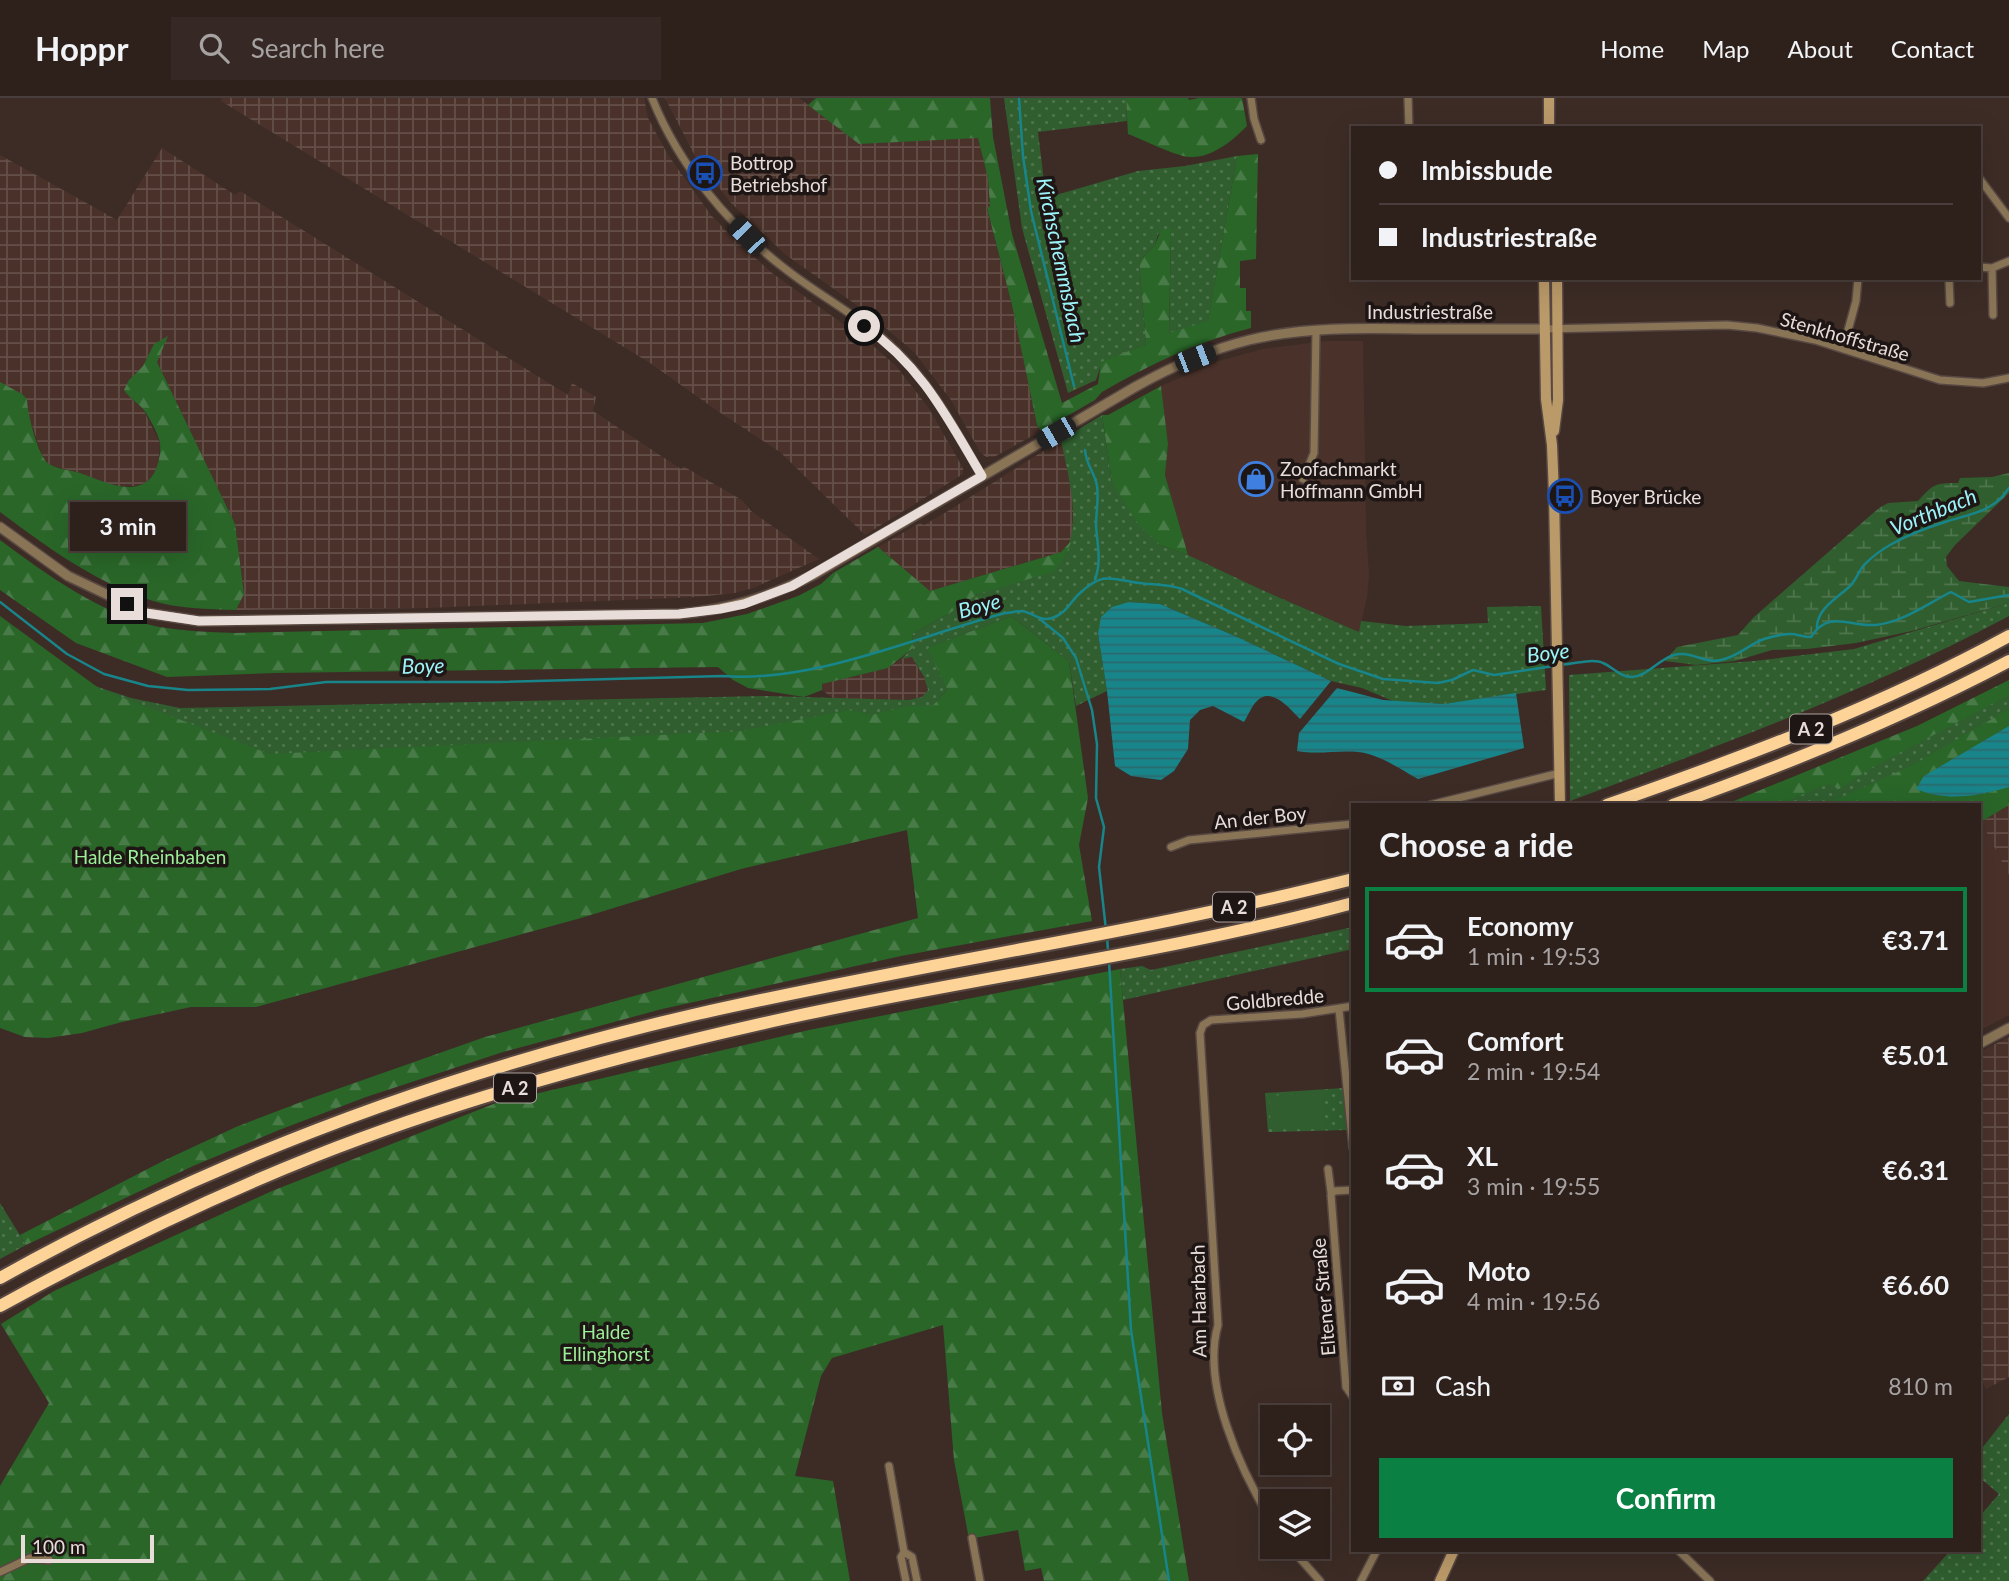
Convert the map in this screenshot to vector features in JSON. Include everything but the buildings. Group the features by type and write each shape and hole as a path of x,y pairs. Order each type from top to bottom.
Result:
{"highway":[{"name":"A 2","path":"1612,803 1712,768 1830,721 2009,636"},
{"name":"A 2","path":"1678,803 1879,724 2009,661"},
{"name":"A 2","path":"0,1278 90,1231 226,1167 371,1111 496,1068 696,1015 1114,932 1351,879"},
{"name":"A 2","path":"0,1306 102,1251 242,1187 316,1156 487,1097 679,1044 790,1017 1118,955 1351,903"}],"main road":[{"path":"1549,98 1549,126"},
{"path":"1544,280 1546,399 1552,445 1560,803"},
{"path":"1552,445 1559,400 1557,280"},
{"path":"1440,1581 1453,1552"}],"street":[{"path":"652,98 681,154 719,206 768,255 877,335 907,361 933,394 982,476"},
{"path":"1251,98 1261,140"},
{"path":"1408,98 1409,126"},
{"path":"1981,181 2009,218"},
{"path":"1981,267 1992,268 2009,261"},
{"path":"1992,268 1993,315"},
{"path":"1843,349 1856,301 1858,280"},
{"path":"1950,280 1950,303"},
{"name":"Stenkhoffstraße","path":"1544,329 1727,325 1786,333 1940,380 1970,383 2009,378"},
{"name":"Industriestraße","path":"0,527 68,576 124,603 146,613 199,621 701,612 759,600 792,586 1135,387 1177,365 1215,350 1250,340 1362,328 1544,329"},
{"path":"1303,479 1314,453 1316,331"},
{"path":"1438,803 1560,773"},
{"name":"An der Boy","path":"1171,847 1189,840 1351,824"},
{"name":"Goldbredde","path":"1202,1027 1211,1020 1301,1014 1351,1006"},
{"path":"1339,1009 1351,1128"},
{"name":"Am Haarbach","path":"1202,1027 1200,1036 1218,1325 1213,1341 1213,1357 1224,1416 1238,1456 1260,1502"},
{"path":"1981,1043 2009,1028"},
{"name":"Eltener Straße","path":"1328,1169 1346,1387 1351,1394"},
{"path":"1331,1192 1351,1190"},
{"path":"889,1465 904,1552 901,1557 906,1581"},
{"path":"972,1538 980,1581"},
{"path":"904,1552 912,1557 917,1581"},
{"path":"1361,1581 1376,1552"},
{"path":"1680,1552 1710,1581"},
{"path":"0,1572 30,1558 49,1560"},
{"path":"1301,1559 1320,1581"}],"shaded area":[{"path":"222,98 644,98 648,118 668,155 711,215 772,273 871,344 896,366 928,407 963,468 963,474 865,535 780,452 650,363 221,101"},
{"path":"665,98 799,98 859,144 978,137 988,178 990,206 987,209 1012,305 1037,425 1041,431 994,457 986,457 980,452 951,400 915,353 872,316 786,255 730,202 695,156"},
{"path":"162,148 235,195 240,191 568,395 572,383 596,397 593,411 681,469 683,466 742,500 751,511 819,559 753,588 697,597 426,608 236,610 244,593 235,524 157,362 154,344 143,366 130,380 128,395 144,411 160,443 158,465 154,474 145,483 136,486 111,486 49,465 42,455 27,411 27,399 0,382 0,155 117,220"},
{"path":"1326,341 1363,341 1369,574 1359,632 1188,555 1165,475 1168,444 1161,386 1219,361 1263,349"},
{"path":"1061,440 1074,503 1072,540 1061,552 930,591 878,547 920,523 924,525 948,511"},
{"path":"912,657 928,685 926,694 922,697 849,710 822,690 821,684 888,668 901,659"},
{"path":"2009,805 2009,875 1981,822"},
{"path":"1981,822 2009,875 2009,1015 1981,1030"},
{"path":"2009,1037 2009,1377 1986,1389 1981,1379 1981,1051"}],"green space":[{"path":"816,98 990,98 993,137 1012,234 1062,403 1098,384 1101,362 1146,344 1139,261 1155,245 1161,230 1171,228 1169,333 1208,321 1237,156 1258,154 1256,259 1240,261 1240,288 1246,288 1246,311 1251,311 1251,328 1193,347 1156,363 1102,392 1095,400 1041,431 1037,425 1012,305 987,208 990,206 988,178 978,138 859,144 808,105"},
{"path":"1004,98 1126,98 1127,121 1038,132 1046,198 1138,171 1237,156 1208,322 1169,334 1171,228 1158,234 1155,245 1139,261 1146,344 1102,362 1096,380 1068,393 1022,228"},
{"path":"1126,98 1242,98 1247,126 1214,152 1198,157 1184,156 1128,134"},
{"path":"168,336 157,362 235,524 244,594 236,610 171,605 129,592 71,562 0,512 0,382 27,399 37,444 49,464 110,484 132,487 141,485 150,479 156,469 160,443 145,412 124,390 129,380 143,366 154,344"},
{"path":"1161,386 1168,444 1165,475 1188,555 1160,545 1138,524 1112,482 1102,415 1108,415"},
{"path":"1102,415 1112,482 1160,545 1359,632 1361,621 1406,626 1488,623 1487,607 1541,606 1546,690 1444,704 1393,701 1362,688 1331,681 1160,604 1129,602 1098,634 1107,691 1076,706 1069,661 1011,616 929,648 947,690 932,706 362,970 0,624 89,684 131,698 180,708 768,696 908,700 922,697 928,690 912,657 901,659 913,648 912,634 978,594 1064,558 1073,514 1061,440"},
{"path":"2009,473 2009,493 1946,557 1947,566 1959,581 2009,587 2009,603 1912,631 1856,643 1772,650 1735,661 1696,665 1665,661 1677,647 1738,635 1754,617 1888,503 1918,501 1935,486 1958,483 1960,478 1992,477"},
{"path":"0,540 75,592 117,613 159,627 234,633 703,623 747,614 798,596 878,547 930,591 1061,552 1072,540 1064,558 1053,572 978,594 912,634 913,648 888,668 822,684 822,690 804,697 748,688 718,667 167,677 76,643 0,590"},
{"path":"2009,603 2009,616 1902,669 1737,738 1570,801 1569,675 1754,661 1854,649"},
{"name":"Halde Rheinbaben","path":"0,616 100,689 270,754 742,731 849,710 871,715 904,707 933,705 947,690 928,648 1011,616 1069,661 1088,798 1079,845 1092,921 901,956 662,1009 503,1052 366,1097 279,1130 193,1166 26,1245 20,1235 163,1161 236,1127 309,1099 485,1037 918,918 907,830 741,869 581,918 256,1007 191,1007 82,1033 48,1038 25,1037 0,1028"},
{"path":"2009,680 2009,695 1871,768 1839,789 1829,784 1781,803 1729,803 1917,726"},
{"path":"2009,688 2009,803 1765,803"},
{"path":"2009,709 2009,726 1924,776 1979,795 2009,787 2009,805 1981,822 1981,803 1828,803 1911,766"},
{"path":"1351,927 1351,949 1123,1000 1120,969 1142,966 1151,970"},
{"name":"Halde Ellinghorst","path":"1120,969 1162,1413 1189,1581 1044,1581 1041,1568 1025,1571 1018,1530 969,1539 954,1460 943,1325 832,1358 821,1376 795,1476 833,1481 850,1581 0,1581 0,1486 49,1403 1,1324 54,1291 272,1191 496,1103 809,1030"},
{"path":"1344,1088 1347,1130 1268,1132 1265,1093"},
{"path":"1321,1092 1323,1125 1271,1129 1269,1096"},
{"path":"0,1203 26,1245 0,1259"},
{"path":"2009,1414 2009,1581 1923,1581 1949,1552 1981,1552 1981,1515 1999,1494 1981,1479 1981,1449"}],"water":[{"path":"1129,602 1160,604 1331,681 1300,719 1280,700 1268,696 1256,702 1244,722 1213,706 1200,710 1190,720 1188,749 1174,771 1161,780 1131,776 1115,766 1098,634 1101,617 1112,607"},
{"path":"1337,688 1383,700 1444,704 1516,693 1524,748 1418,779 1389,762 1366,753 1297,751 1299,733"},
{"path":"2009,726 2009,787 1963,796 1939,795 1916,789 1924,776"}],"waterway":[{"name":"Kirchschemmsbach","path":"1019,98 1023,156 1031,211 1074,386"},
{"name":"Kirchschemmsbach","path":"1085,450 1098,491 1096,525 1099,559 1095,579"},
{"name":"Vorthbach","path":"1817,628 1824,610 1851,585 1864,565 1880,552 1917,532 1989,507 2009,488"},
{"name":"Boye","path":"0,602 67,654 104,674 148,686 188,690 270,689 326,682 499,682 758,676 793,672 866,656 1005,613 1022,611 1040,618 1052,618 1064,611 1088,586 1108,578 1182,589 1339,664 1383,679 1438,683 1473,670 1494,675 1554,666"},
{"name":"Boye","path":"1561,665 1599,662 1632,677 1643,674 1674,655 1686,654 1721,660 1770,637 1790,634 1811,637 1818,629 1832,621 1866,625 1886,623 1951,592 1969,602 2009,595"},
{"path":"1041,620 1063,638 1076,658 1092,710 1097,744 1096,798 1104,827 1099,867 1106,930"},
{"path":"1107,937 1108,951"},
{"path":"1109,961 1131,1330 1169,1581"}],"place":[{"name":"Bottrop Betriebshof","path":"705,173"},
{"name":"Zoofachmarkt Hoffmann GmbH","path":"1256,479"},
{"name":"Boyer Brücke","path":"1565,496"}],"route":[{"path":"127,604 146,613 199,621 679,614 720,609 759,600 813,575 982,476 921,377 893,348 864,326"}]}
